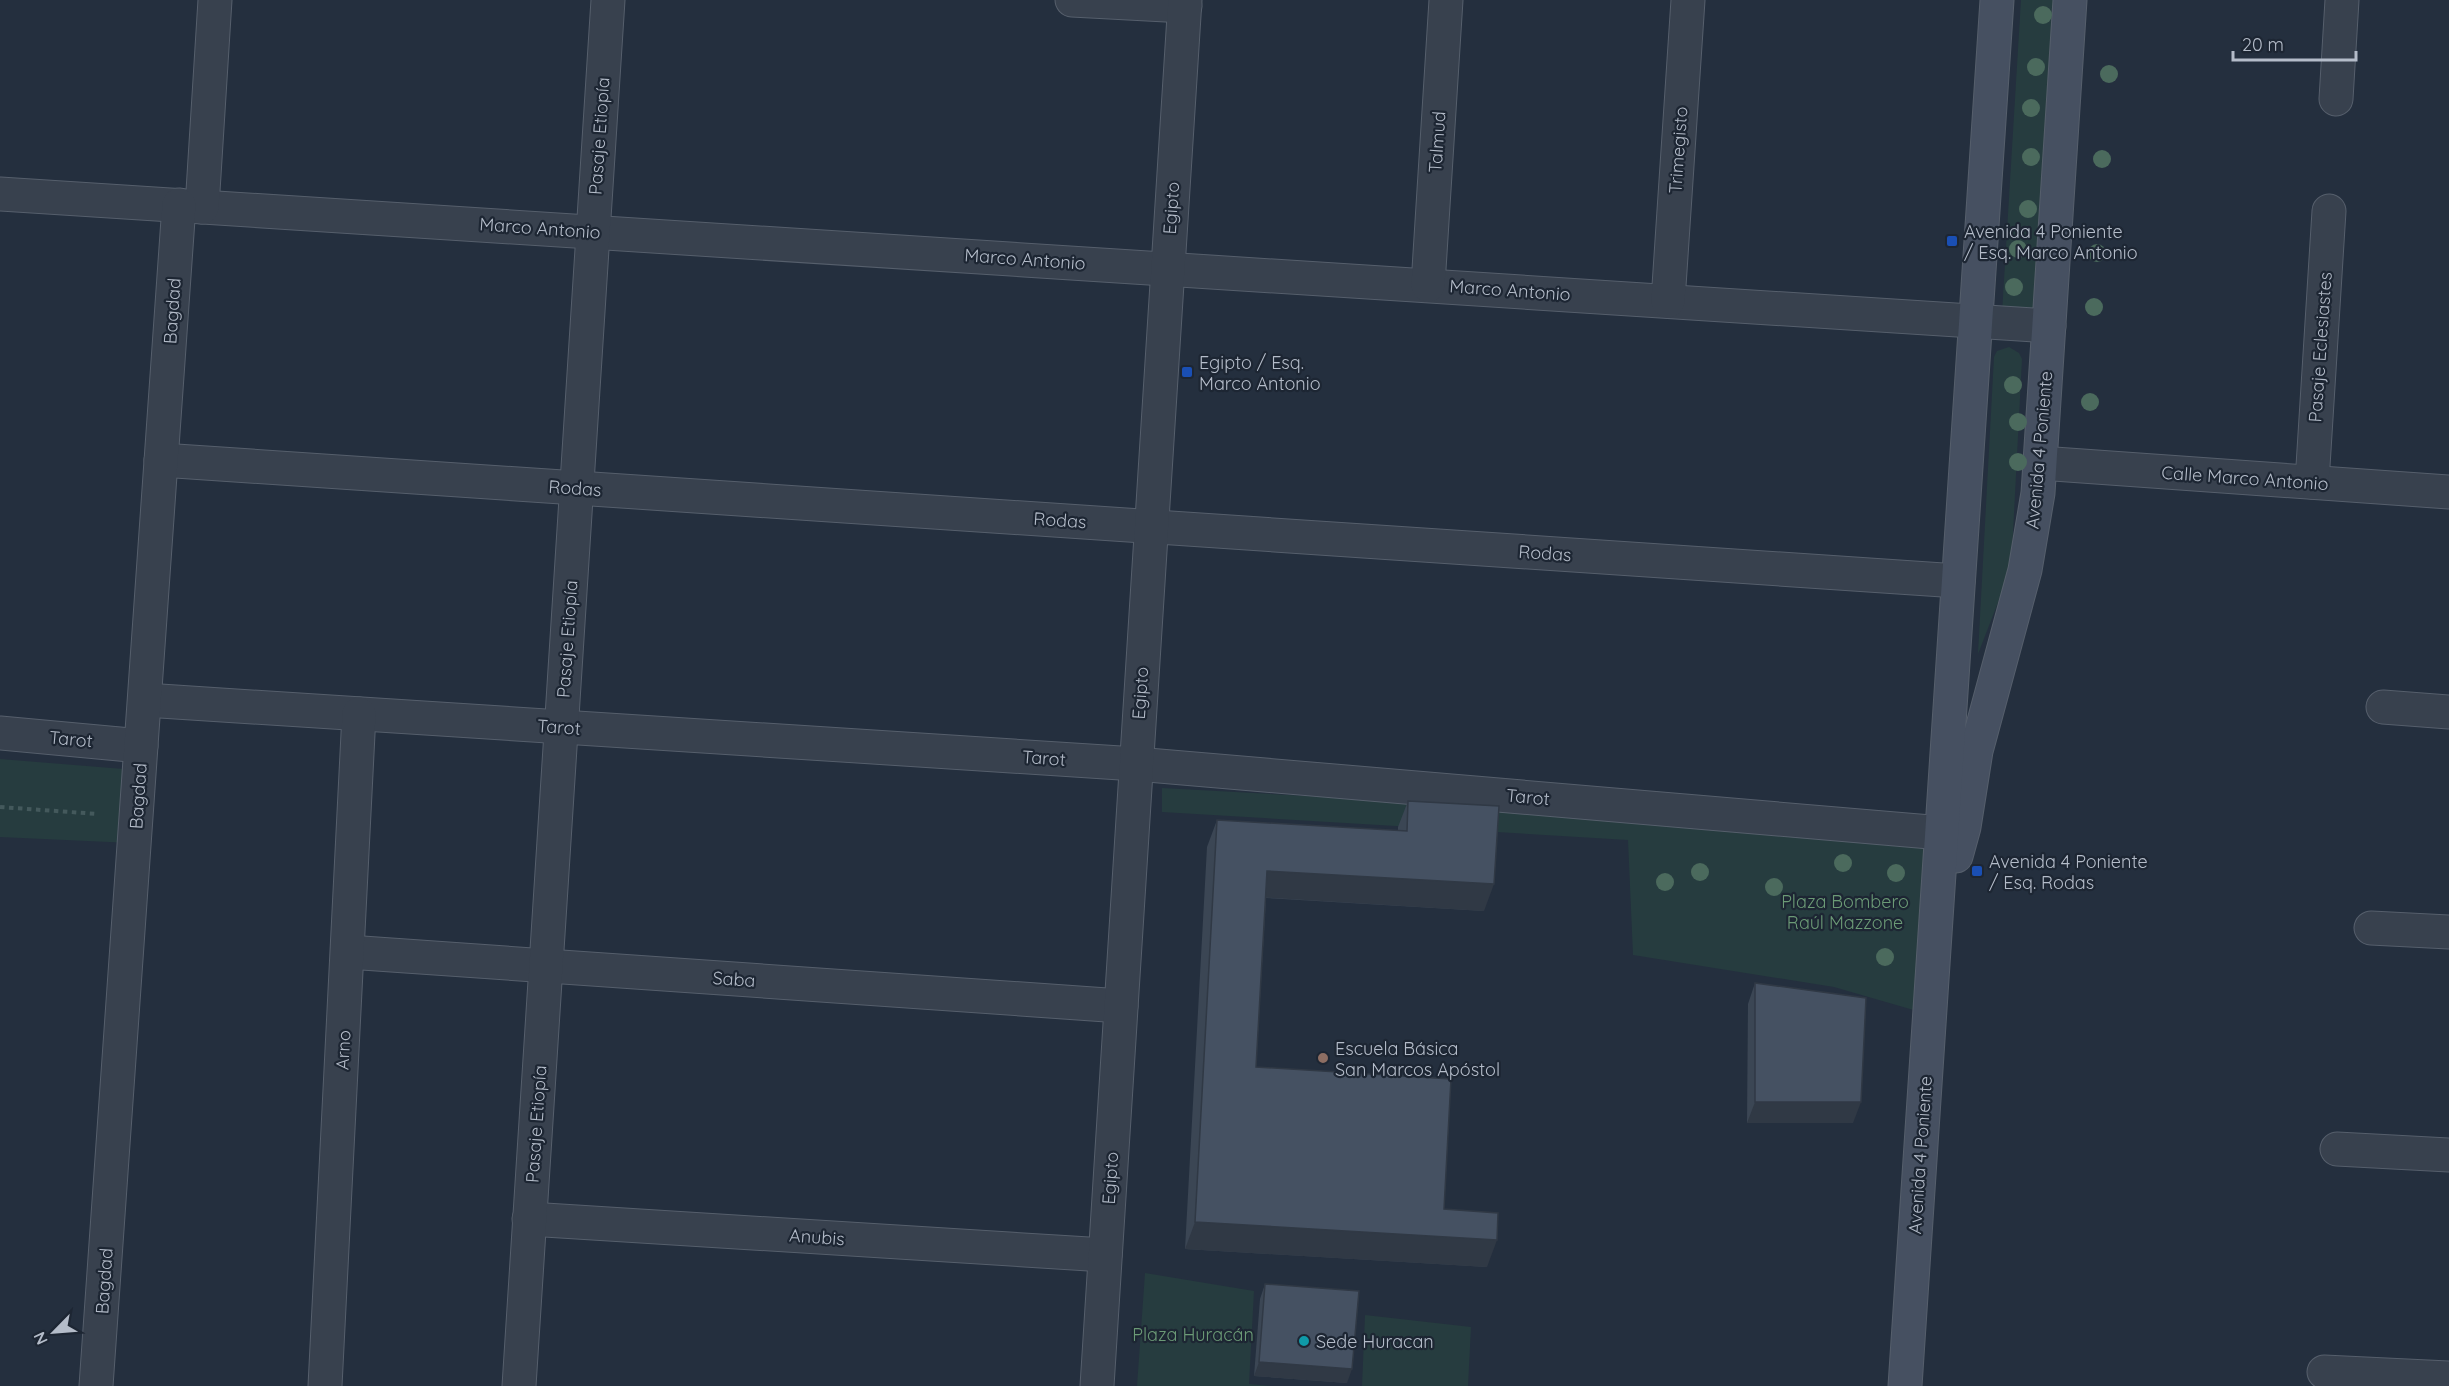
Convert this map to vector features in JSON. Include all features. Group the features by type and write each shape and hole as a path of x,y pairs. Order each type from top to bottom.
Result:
{"street":[{"name":"Bagdad","path":"96,1386 161,460 215,0"},
{"name":"Pasaje Etiopía","path":"519,1386 608,0"},
{"path":"1072,0 1185,3"},
{"name":"Talmud","path":"1428,285 1446,0"},
{"name":"Trimegisto","path":"1668,301 1688,0"},
{"name":"Avenida 4 Poniente","path":"1905,1386 1997,0"},
{"name":"Avenida 4 Poniente","path":"1936,924 1964,827 1976,751 2025,570 2040,463 2070,0"},
{"path":"2336,99 2342,0"},
{"name":"Egipto","path":"1097,1386 1185,3"},
{"name":"Marco Antonio","path":"0,194 2049,326"},
{"name":"Pasaje Eclesiastes","path":"2312,482 2329,211"},
{"name":"Rodas","path":"161,460 1958,581"},
{"name":"Calle Marco Antonio","path":"2040,463 2449,492"},
{"name":"Tarot","path":"145,700 1136,764 1942,833"},
{"path":"2382,707 2449,712"},
{"name":"Arno","path":"325,1386 359,714"},
{"name":"Tarot","path":"0,733 141,746"},
{"path":"2371,928 2449,932"},
{"name":"Saba","path":"348,952 1121,1006"},
{"path":"2337,1149 2449,1155"},
{"name":"Anubis","path":"530,1219 1105,1256"},
{"path":"2324,1372 2449,1378"}],"path":[{"path":"0,807 136,816"}],"green space":[{"path":"2021,0 2055,0 2033,313 2002,313"},
{"path":"2009,347 2019,353 2022,359 2011,569 1978,654 1994,357 1997,351"},
{"path":"0,759 136,770 131,843 0,837"},
{"name":"Plaza Bombero Raúl Mazzone","path":"1162,788 1595,812 1929,842 1917,1011 1834,987 1633,955 1628,840 1162,812"},
{"name":"Plaza Huracán","path":"1145,1273 1254,1291 1249,1384 1273,1386 1137,1386"},
{"path":"1365,1315 1471,1327 1468,1386 1362,1386"}],"building":[{"path":"1408,801 1499,806 1494,884 1267,871 1256,1067 1451,1079 1444,1209 1498,1213 1497,1240 1195,1222 1217,820 1407,831"},
{"path":"1755,983 1866,998 1861,1102 1755,1102"},
{"name":"Sede Huracan","path":"1265,1284 1359,1291 1352,1369 1259,1362"}],"place":[{"name":"Avenida 4 Poniente / Esq. Marco Antonio","path":"1952,241"},
{"name":"Egipto / Esq. Marco Antonio","path":"1187,372"},
{"name":"Avenida 4 Poniente / Esq. Rodas","path":"1977,871"},
{"name":"Escuela Básica San Marcos Apóstol","path":"1323,1058"},
{"name":"Sede Huracan","path":"1304,1341"}]}
